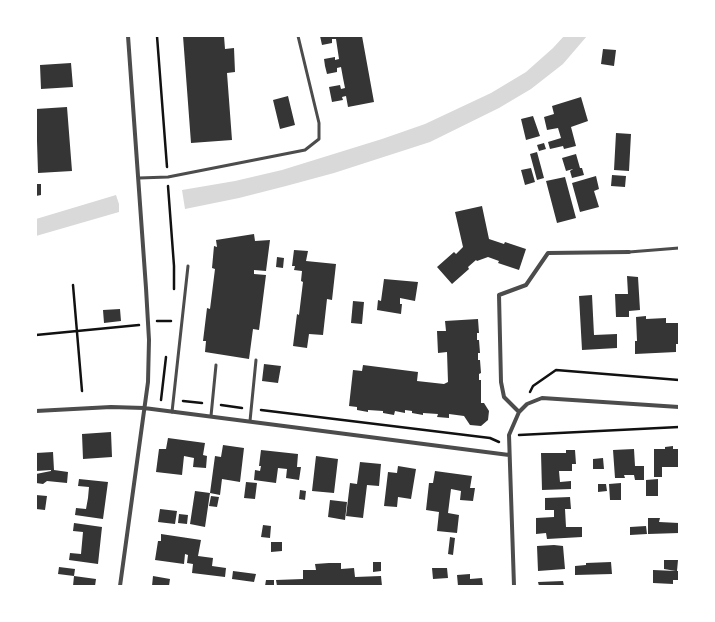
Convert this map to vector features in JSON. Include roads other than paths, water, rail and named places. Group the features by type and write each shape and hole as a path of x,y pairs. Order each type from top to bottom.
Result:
{"street":[{"path":"120,586 148,382 149,340 129,37"},
{"path":"519,412 504,397 500,382 499,295 526,285 548,253 629,252"},
{"path":"514,586 509,435 519,412 527,404 542,398 679,407"},
{"path":"36,411 110,407 144,408 509,455"}],"lane":[{"path":"139,178 168,177 305,150 320,140 319,123 298,36"},
{"path":"629,252 679,248"},
{"path":"172,412 188,266"},
{"path":"250,421 256,360"},
{"path":"211,416 216,365"}]}
